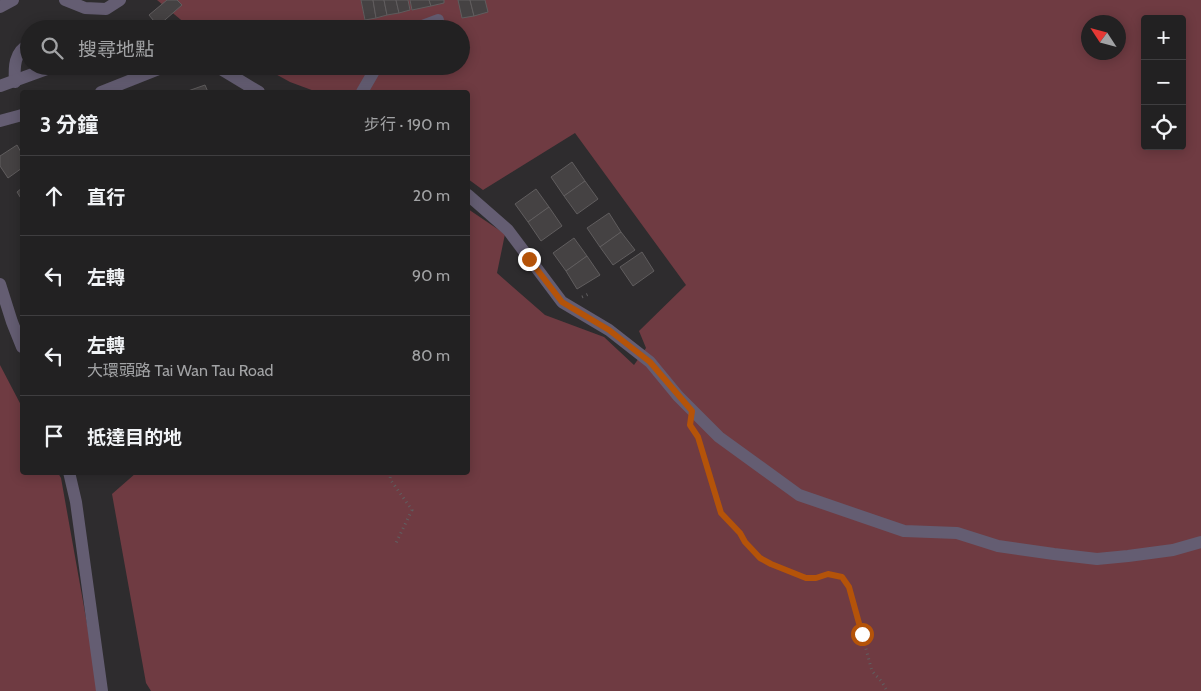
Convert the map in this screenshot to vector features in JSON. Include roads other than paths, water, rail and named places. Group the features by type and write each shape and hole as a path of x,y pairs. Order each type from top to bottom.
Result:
{"street":[{"path":"0,7 13,0"},
{"path":"65,0 85,8 106,9 120,0"},
{"path":"15,82 14,70 16,59 20,52"},
{"path":"0,86 32,75"},
{"path":"105,90 144,75"},
{"path":"231,75 256,90"},
{"path":"363,90 372,75"},
{"path":"0,121 20,116"},
{"path":"470,198 508,230 562,302 609,330 650,362 678,396 718,437 799,495 904,531 957,533 998,546 1054,554 1097,559 1173,550 1201,542"},
{"path":"0,284 20,342"},
{"path":"70,475 76,502 102,691"}]}
